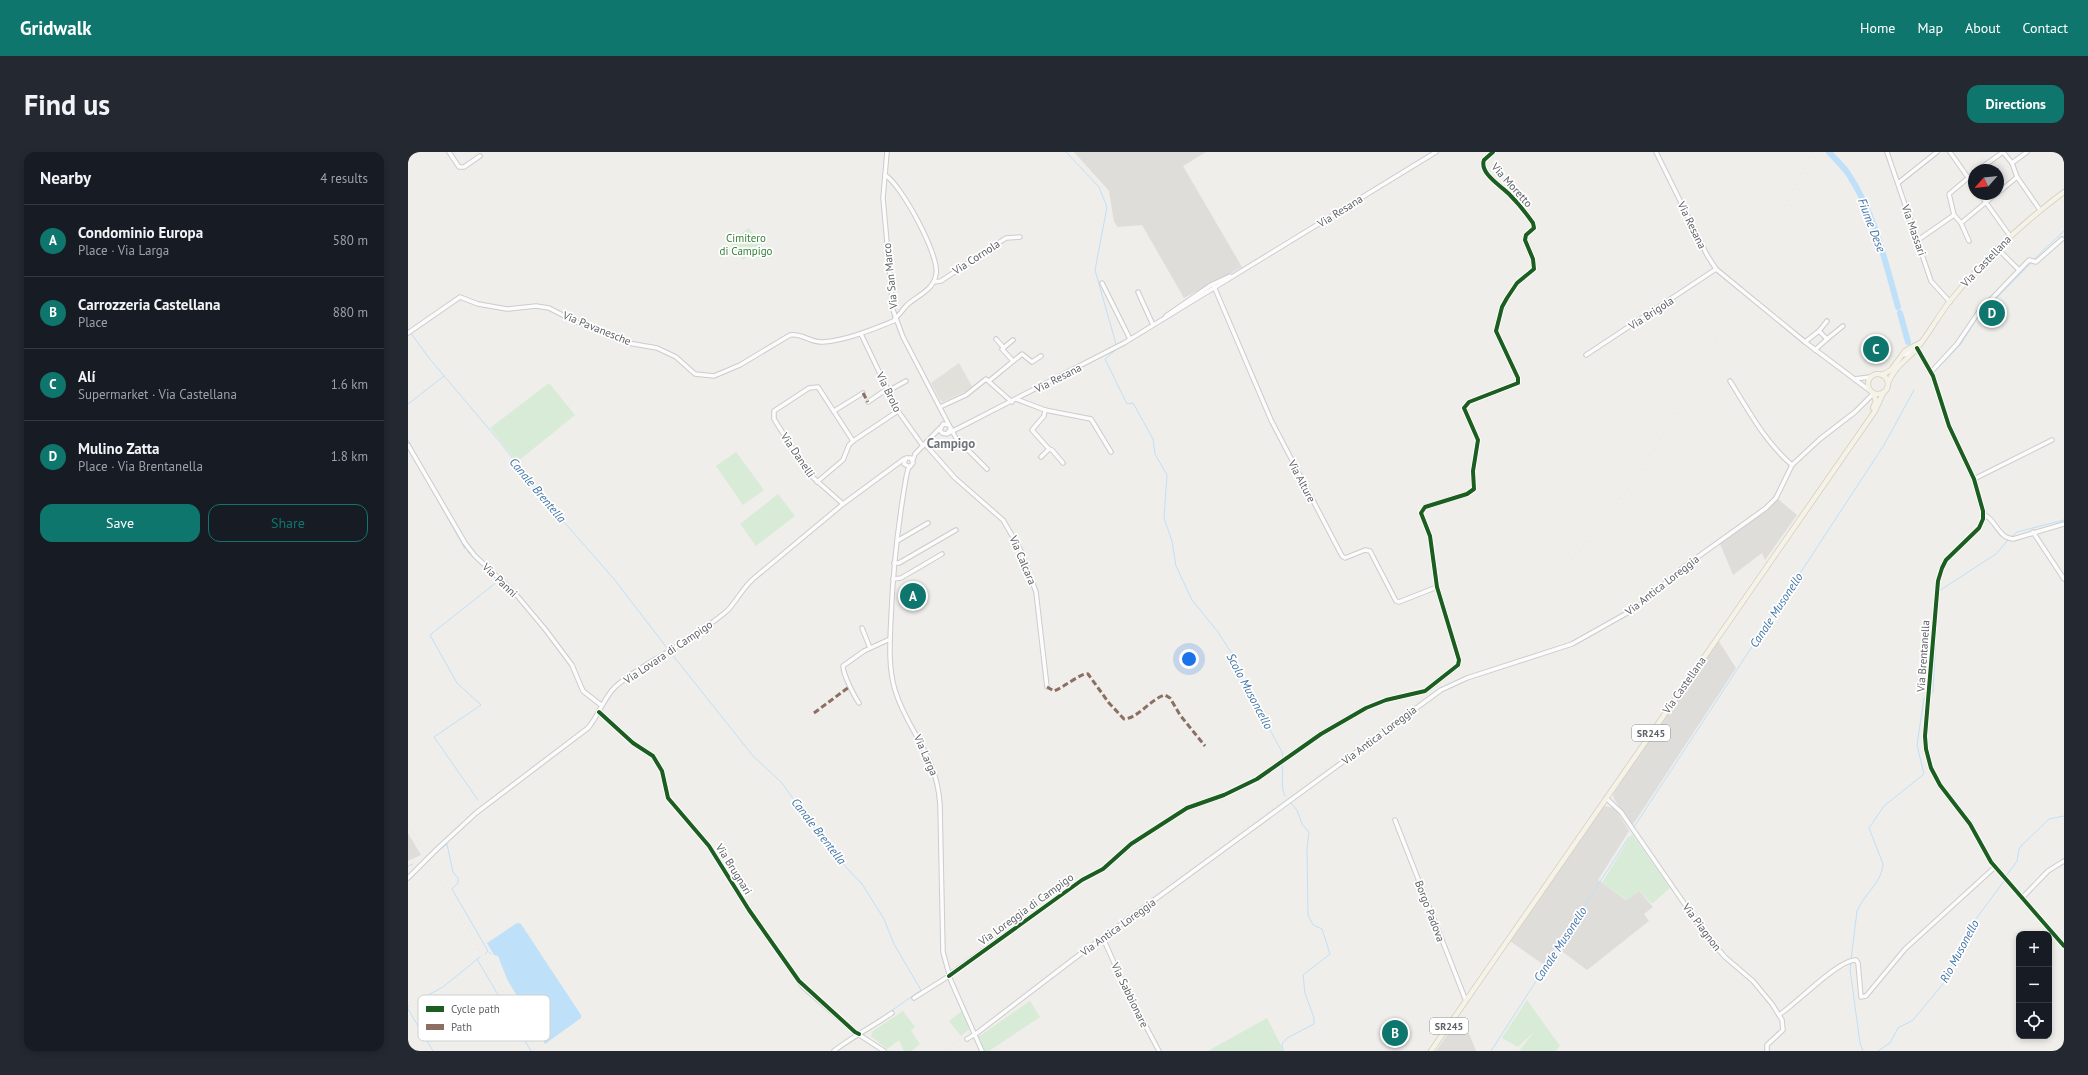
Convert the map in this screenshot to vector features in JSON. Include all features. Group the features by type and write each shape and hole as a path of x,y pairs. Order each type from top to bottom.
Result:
{"main road":[{"name":"Via Castellana","path":"1888,383 1900,363 1916,350 1950,302 1997,248 2040,210 2064,192"},
{"name":"Via Castellana","path":"1882,375 1890,371 1905,351 1921,342"},
{"path":"1870,377 1875,374 1882,375 1888,383"},
{"name":"SR245","path":"1870,377 1868,383 1872,394"},
{"name":"SR245","path":"1882,396 1887,389 1888,383"},
{"name":"Via Castellana","path":"1858,433 1874,405 1872,394"},
{"path":"1872,394 1882,396"},
{"name":"Via Castellana","path":"1466,1001 1874,411 1882,396"},
{"name":"SR245","path":"1431,1051 1466,1001"}],"street":[{"path":"449,152 459,166 464,167 480,156"},
{"name":"Via San Marco","path":"887,152 884,204 891,299 895,319 943,413 949,430"},
{"name":"Via Resana","path":"949,430 958,428 1012,402 1130,339 1214,285 1244,270 1436,152"},
{"name":"Via Moretto","path":"1437,587 1430,536 1422,518 1422,511 1425,507 1467,494 1474,489 1473,468 1478,440 1464,408 1469,402 1518,383 1518,378 1496,331 1501,311 1507,298 1517,283 1534,268 1533,259 1525,240 1526,235 1534,228 1534,224 1510,195 1485,169 1483,164 1484,160 1493,152"},
{"name":"Via Resana","path":"1656,152 1707,255 1716,269 1805,342"},
{"name":"Via Massari","path":"1887,152 1932,283 1950,302"},
{"path":"1898,183 1937,152"},
{"path":"1950,152 1968,178 1949,194 1954,215 1961,223 1969,241"},
{"path":"1986,164 2003,152 2012,163 2017,177 2040,210"},
{"path":"2012,163 2027,152"},
{"path":"885,175 913,211 932,251 937,272 934,282"},
{"path":"2004,187 2017,177"},
{"path":"1961,223 1988,200"},
{"path":"1986,202 2010,236"},
{"path":"1918,240 1954,215"},
{"name":"Via Cornola","path":"895,319 908,305 934,282 941,281 1006,238 1020,237"},
{"path":"1931,372 1957,344 1978,313 2019,270 2033,261 2036,262 2062,239"},
{"path":"1997,248 2019,270"},
{"name":"Via Brigola","path":"1586,355 1716,269"},
{"path":"1102,283 1130,339"},
{"name":"Via Alture","path":"1214,285 1272,420 1342,556 1345,558 1365,550 1370,551 1396,601 1399,602 1437,587"},
{"path":"1138,292 1153,325"},
{"name":"Via Pavanesche","path":"408,332 460,297 478,304 507,309 536,306 549,308 576,322 628,343 657,348 676,356 695,374 714,376 740,365 790,335 797,334 813,340 824,342 861,334 895,319"},
{"path":"1827,321 1805,342 1872,394"},
{"path":"1815,350 1843,326"},
{"path":"1819,330 1827,340"},
{"name":"Via Brolo","path":"861,334 898,411 923,446"},
{"path":"996,339 1004,348 1002,349 1013,361"},
{"path":"1004,348 1013,340"},
{"path":"1900,357 1916,350 1931,372 1949,426 1974,479 1982,502 1983,514 1990,519 2003,535 2009,539 2017,538 2064,524"},
{"path":"940,407 968,393 983,381 989,381 1022,354 1032,362 1041,356"},
{"path":"1909,355 1916,355 1921,358"},
{"path":"1853,378 1862,380 1870,377"},
{"path":"868,402 906,381"},
{"path":"989,381 1012,402"},
{"path":"1730,381 1763,434 1777,452 1792,465"},
{"name":"Via Danelli","path":"834,411 821,389 812,386 777,409 774,412 774,419 804,468 817,482 838,498 843,504"},
{"path":"853,441 834,411 863,393"},
{"name":"Via Antica Loreggia","path":"966,1039 1440,690 1467,678 1572,644 1636,608 1685,566 1766,508 1776,498 1792,465 1872,394"},
{"path":"1016,399 1045,410 1091,419 1111,452"},
{"path":"1045,410 1044,416 1032,430 1063,463"},
{"path":"817,482 843,460 849,446 853,441 898,411"},
{"path":"941,427 943,413"},
{"path":"941,427 946,424 956,438 987,469"},
{"path":"941,427 949,430"},
{"name":"Via Lovara di Campigo","path":"906,466 913,461 913,456 941,427"},
{"name":"Via Lovara di Campigo","path":"932,438 949,430"},
{"path":"1974,479 2052,440"},
{"name":"Via Panni","path":"408,445 465,543 475,556 514,592 541,624 572,665 583,691 601,706"},
{"name":"Via Lovara di Campigo","path":"408,878 463,824 493,799 582,733 594,721 601,706 614,688 650,662 690,639 722,614 750,582 843,504 923,446"},
{"name":"Via Calcara","path":"923,446 1003,520 1020,548 1036,592 1047,688"},
{"path":"1041,457 1049,449"},
{"path":"894,466 900,464 906,466 906,458 910,458 913,461"},
{"name":"Via Larga","path":"906,466 907,475 894,563 890,639 891,671 895,690 930,759 938,785 940,805 942,943 949,975 982,1051"},
{"name":"Via Brentanella","path":"1983,514 1977,530 1946,560 1940,574 1936,597 1925,743 1929,762 1935,778 1970,824 1986,855 2064,946"},
{"path":"897,541 928,523"},
{"path":"894,563 899,563 956,530"},
{"path":"2033,532 2064,579"},
{"path":"893,579 901,578 942,554"},
{"name":"Via Loreggia di Campigo","path":"914,998 949,975 1082,880 1103,869 1131,844 1188,808 1224,795 1257,779 1321,734 1366,708 1386,700 1418,694 1435,684 1459,663 1437,587"},
{"path":"862,628 870,648"},
{"path":"859,703 850,690 849,681 843,668 858,655 890,639"},
{"name":"Via Brugnari","path":"599,712 633,743 653,756 662,771 668,798 709,846 749,910 799,981 849,1027 884,1051"},
{"name":"Via Piagnon","path":"1606,798 1621,812 1706,934 1725,957 1761,990 1779,1015"},
{"name":"Borgo Padova","path":"1395,820 1466,1001"},
{"path":"2022,898 2048,871 2064,861"},
{"path":"1767,1051 1768,1045 1783,1030 1779,1015 1837,968 1851,960 1856,960 1858,963 1861,996 1866,996 1905,949 1995,867"},
{"name":"Via Sabbionare","path":"1103,938 1124,984 1159,1051"},
{"path":"834,1051 853,1036 859,1034 892,1013"}],"shaded area":[{"path":"1074,152 1206,152 1183,166 1242,267 1184,298 1142,225 1118,227 1114,222 1109,191"},
{"path":"959,363 973,388 943,402 940,400 931,383"},
{"path":"1778,499 1797,515 1765,560 1762,553 1733,575 1720,544"},
{"path":"1718,640 1736,668 1632,826 1614,799 1613,794"},
{"path":"1604,806 1615,808 1629,831 1598,880 1626,900 1639,891 1653,907 1644,914 1649,921 1587,970 1556,947 1544,965 1510,941"},
{"path":"408,833 421,855 408,861"},
{"path":"1460,1017 1463,1018 1476,1051 1436,1051"}],"green space":[{"name":"Cimitero di Campigo","path":"749,228 762,247 743,260 730,242"},
{"path":"549,383 575,415 517,462 490,428"},
{"path":"736,452 764,490 743,505 716,466"},
{"path":"778,494 795,516 756,546 740,524"},
{"path":"1632,834 1670,888 1653,903 1651,903 1639,891 1627,900 1602,883"},
{"path":"1527,1000 1560,1046 1555,1051 1519,1051 1534,1032 1518,1047 1502,1038"},
{"path":"1030,1001 1040,1017 989,1051 984,1051 978,1037"},
{"path":"903,1011 915,1027 911,1031 920,1044 911,1051 904,1051 899,1040 887,1049 871,1036 873,1031"},
{"path":"962,1011 969,1029 961,1036 949,1021"},
{"path":"1267,1018 1284,1051 1208,1051"}],"water":[{"path":"517,923 521,924 581,1015 581,1018 550,1040 550,995 516,995 507,979 498,956 494,955 487,943"}],"waterway":[{"name":"Scolo Musoncello","path":"1066,152 1099,187 1107,207 1095,270 1116,344"},
{"name":"Fiume Dese","path":"1829,152 1847,172 1866,206 1884,256 1898,307"},
{"name":"Canale Musonello","path":"2034,259 2064,231"},
{"name":"Canale Musonello","path":"1934,372 1961,344 1977,318 2032,262"},
{"name":"Fiume Dese","path":"1900,313 1908,342"},
{"name":"Canale Brentella","path":"410,332 429,358 500,442 543,498 614,579 667,648"},
{"name":"Scolo Musoncello","path":"1117,349 1105,359 1127,404 1133,403 1153,439 1155,454 1167,475 1164,518 1172,541 1176,566 1192,600 1218,632 1232,654 1244,682 1282,752 1283,759"},
{"path":"408,404 444,376"},
{"name":"Canale Musonello","path":"1634,827 1884,445 1914,390"},
{"path":"408,440 422,466"},
{"path":"438,501 465,549"},
{"path":"2010,538 2017,532 2064,520"},
{"path":"1939,591 1996,554 2008,540"},
{"path":"467,551 498,581 430,635 457,683 481,705 434,737 478,800"},
{"path":"1931,694 1933,692 1936,630"},
{"name":"Canale Brentella","path":"671,653 753,756 782,783 829,849 862,884 884,919 894,944 921,990 884,1016"},
{"path":"1851,960 1857,911 1880,877 1883,864 1869,828 1884,806 1924,774 1917,745 1924,698 1927,696"},
{"name":"Scolo Musoncello","path":"1282,765 1283,789 1285,796"},
{"name":"Scolo Musoncello","path":"1283,1051 1282,1044 1287,1038 1314,1024 1314,1018 1305,993 1303,975 1330,954 1322,929 1313,925 1308,915 1307,848 1309,832 1302,824 1297,810 1291,803"},
{"name":"Rio Musonello","path":"2006,876 2017,861 2019,849 2022,845 2049,819 2064,816"},
{"name":"Canale Musonello","path":"1491,1051 1629,837"},
{"path":"437,852 447,844 453,872 458,878 458,883 452,889 488,951 485,954"},
{"path":"408,866 413,864"},
{"name":"Rio Musonello","path":"1878,1051 1890,1043 1898,1028 1913,1020 1943,984 1948,976 1953,959 1959,952 1970,927 2004,881"},
{"path":"428,995 443,987 480,957"},
{"path":"477,959 498,995"},
{"path":"1851,963 1850,969 1860,1043 1863,1051"},
{"path":"408,1009 418,1026"},
{"path":"427,1041 433,1051"},
{"path":"525,1041 531,1051"}],"railway":[{"path":"944,1051 1431,691 1494,638 1554,579 1581,548 1632,483 1666,431 1706,359 1812,152"},
{"path":"408,824 505,995"},
{"path":"531,1041 537,1051"}],"marked path":[{"path":"863,393 868,402"},
{"path":"1047,687 1054,691 1081,675 1088,674 1109,703 1124,719 1135,715 1154,700 1165,695 1170,698 1180,715 1205,746"},
{"path":"814,713 849,687"}],"cycle path":[{"path":"949,976 1082,880 1103,869 1131,844 1187,808 1224,795 1257,779 1321,734 1366,708 1386,700 1425,691 1458,665 1459,660 1437,587 1430,536 1421,513 1425,507 1467,494 1474,489 1473,471 1478,440 1464,408 1469,402 1518,383 1518,378 1496,331 1502,307 1507,298 1517,283 1534,269 1533,259 1525,240 1526,235 1534,228 1533,223 1515,200 1492,179 1485,170 1483,165 1484,160 1493,152"},
{"path":"1917,348 1933,376 1949,426 1974,479 1983,511 1983,519 1979,528 1946,560 1938,581 1925,736 1926,749 1931,768 1940,785 1970,824 1991,862 2064,946"},
{"path":"599,712 633,743 653,756 662,771 668,798 709,846 749,910 799,981 859,1034"}],"place":[{"name":"Mulino Zatta","path":"1992,313"},
{"name":"Alí","path":"1876,349"},
{"name":"Condominio Europa","path":"913,596"},
{"name":"Carrozzeria Castellana","path":"1395,1033"}],"district":[{"name":"Campigo","path":"951,443"}]}
